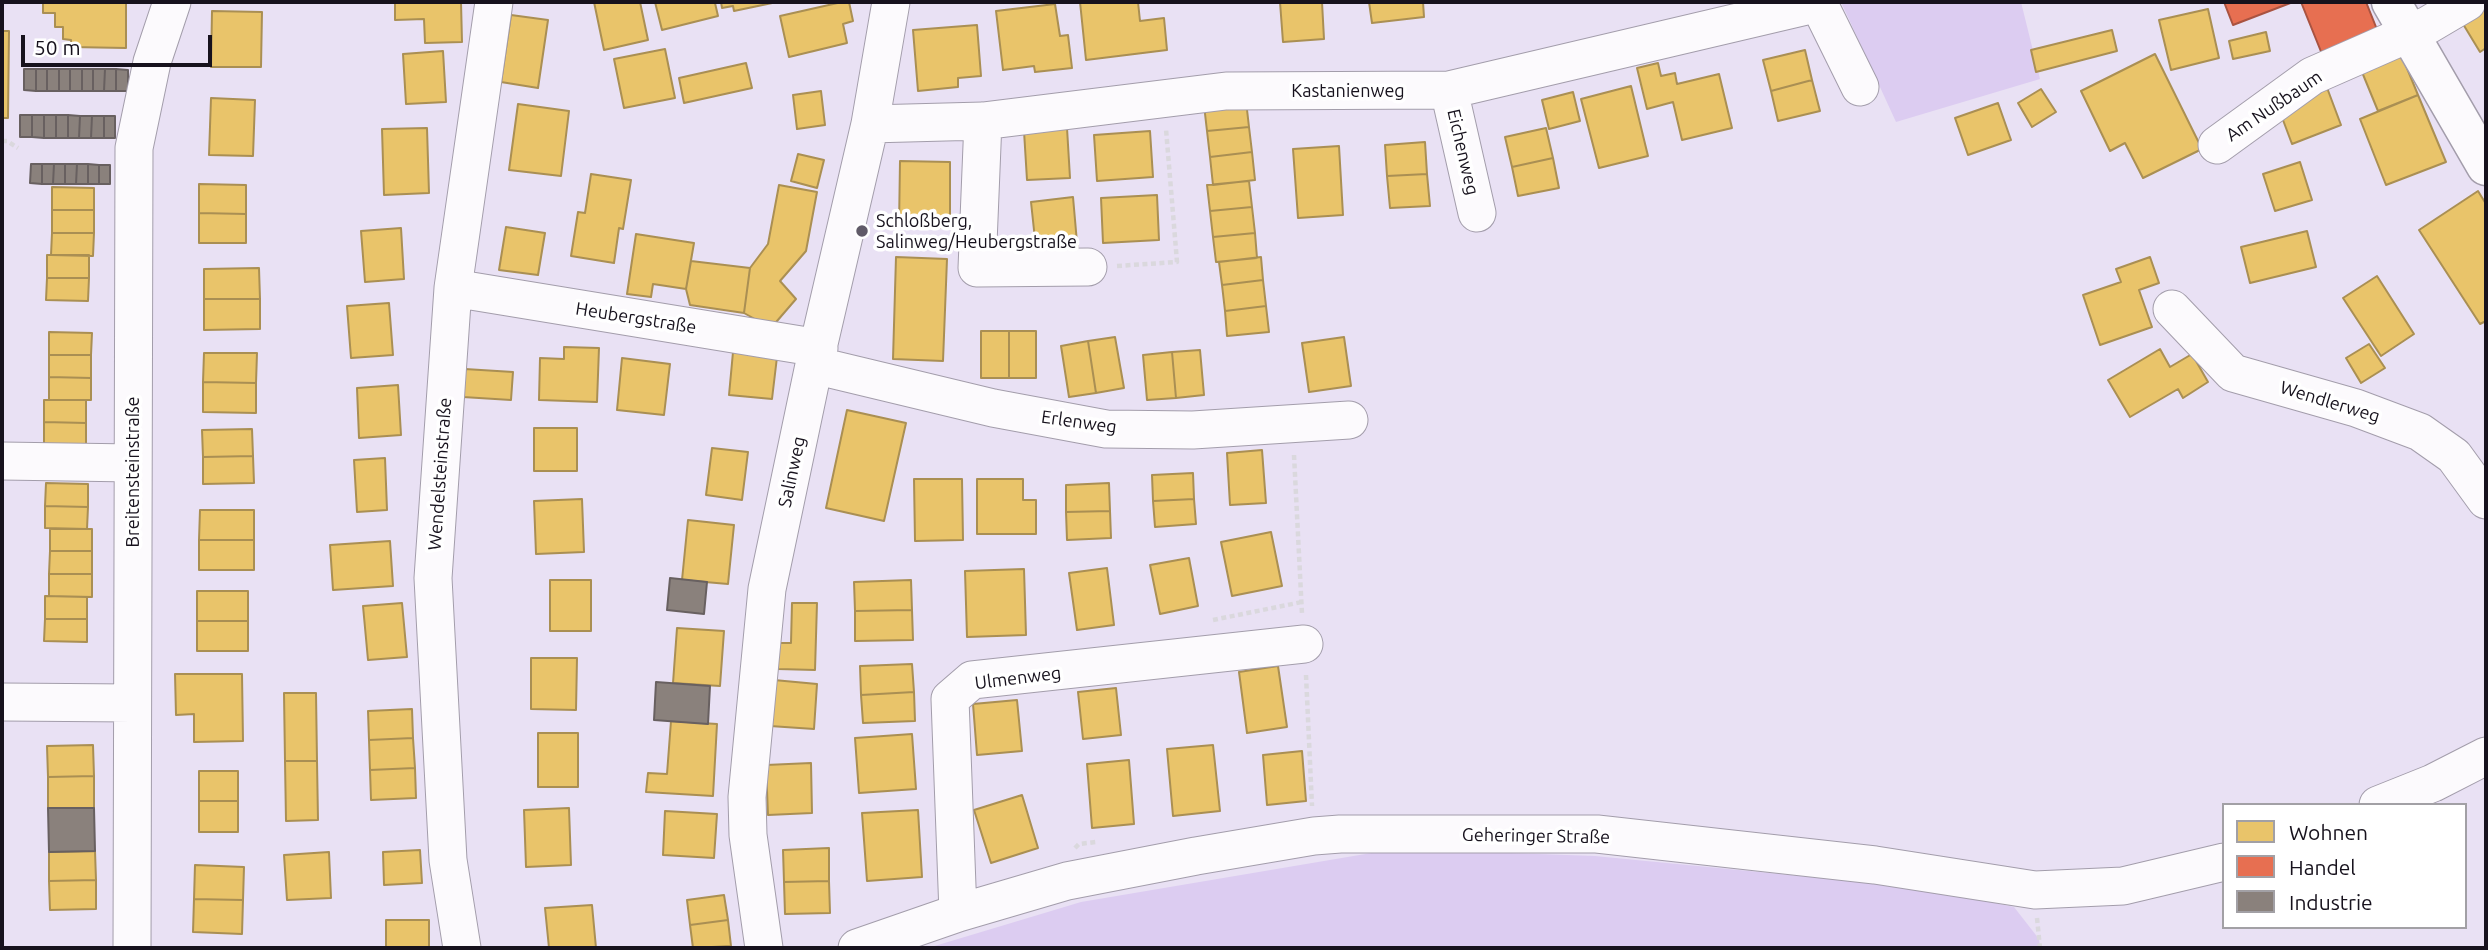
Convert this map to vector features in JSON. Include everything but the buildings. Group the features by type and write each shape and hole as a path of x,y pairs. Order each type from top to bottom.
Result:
{"main road":[{"path":"2399,18 2486,166"}],"street":[{"name":"Breitensteinstraße","path":"132,948 134,149 152,62 172,2"},
{"name":"Wendelsteinstraße","path":"462,948 448,860 433,578 453,288 494,2"},
{"name":"Salinweg","path":"764,948 748,835 747,797 767,589 870,124 891,2"},
{"name":"Am Nußbaum","path":"2217,145 2312,76 2399,18 2468,2"},
{"path":"1818,3 1860,87"},
{"name":"Kastanienweg","path":"870,124 984,121 1226,92 1448,90 1818,3"},
{"name":"Eichenweg","path":"1448,90 1477,214"},
{"path":"984,121 978,268 1088,267"},
{"name":"Heubergstraße","path":"453,288 817,357"},
{"name":"Wendlerweg","path":"2172,309 2233,373 2356,408 2420,432 2454,456 2486,500"},
{"name":"Erlenweg","path":"817,357 993,408 1106,429 1193,430 1349,421"},
{"path":"2,461 133,463"},
{"name":"Ulmenweg","path":"958,913 950,699 972,680 1304,644"},
{"path":"2,702 132,703"},
{"path":"2383,803 2433,783 2486,756"},
{"name":"Geheringer Straße","path":"857,948 958,913 1067,881 1196,856 1340,834 1597,834 1875,865 2035,890 2123,886 2222,862"}],"path":[{"path":"1088,267 1177,262 1163,99"},
{"path":"2,141 18,148"}],"shaded area":[{"path":"1841,2 2021,2 2040,79 1896,122"},
{"path":"1395,849 1595,856 1923,888 2014,907 2039,939 2040,948 928,948 1081,902"}],"place":[{"name":"Schloßberg, Salinweg/Heubergstraße","path":"862,231"}]}
